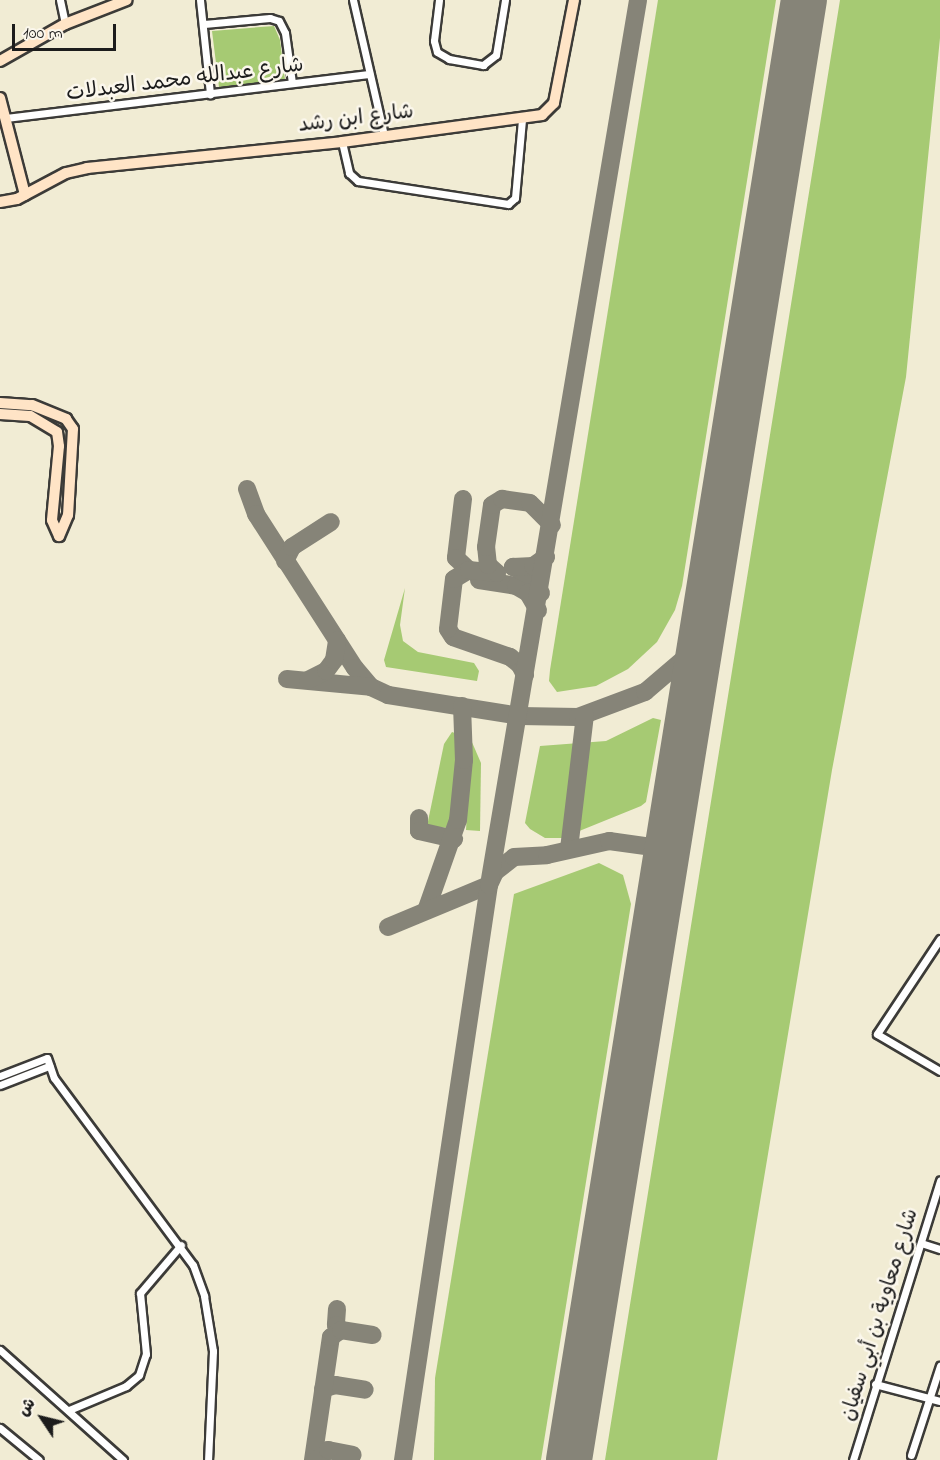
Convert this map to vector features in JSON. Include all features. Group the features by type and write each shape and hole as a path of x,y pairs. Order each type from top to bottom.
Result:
{"street":[{"path":"60,0 65,24"},
{"path":"0,61 65,24 127,0"},
{"path":"200,0 210,94"},
{"path":"353,0 384,135"},
{"path":"439,0 434,41 438,52 448,59 483,65 496,54 505,0"},
{"name":"شارع ابن رشد","path":"0,202 55,178 87,168 342,142 542,115 554,103 574,0"},
{"path":"204,24 270,18 279,21 285,33 292,83"},
{"name":"شارع عبدالله محمد العبدلات","path":"5,118 369,74"},
{"path":"0,98 27,190"},
{"path":"342,142 349,173 358,181 508,204 515,198 522,119"},
{"path":"1,407 32,410 66,419 75,435 67,521 59,536 52,520 59,439 52,427 32,410"},
{"path":"940,939 876,1034 940,1071"},
{"path":"0,1076 47,1058 49,1066 181,1245 201,1285 212,1337 208,1460"},
{"path":"0,1085 49,1066"},
{"name":"شارع معاوية بن أبي سفيان","path":"853,1460 940,1180"},
{"path":"921,1243 940,1249"},
{"path":"69,1410 126,1386 139,1375 146,1354 140,1293 181,1245"},
{"path":"0,1350 123,1460"},
{"path":"912,1455 940,1366"},
{"path":"875,1384 940,1401"},
{"path":"0,1428 39,1460"}],"green space":[{"path":"658,0 776,0 682,586 675,610 657,642 628,669 596,686 557,692 549,681 550,670"},
{"path":"840,0 940,0 940,38 906,377 832,770 717,1460 605,1460"},
{"path":"274,26 280,40 285,80 219,87 212,31"},
{"path":"405,588 400,625 403,641 418,652 474,663 479,671 477,681 386,667 384,660"},
{"path":"653,718 661,720 646,802 562,838 545,838 530,829 525,823 540,746 606,741"},
{"path":"452,732 463,736 467,749 464,797 457,829 427,826 444,744"},
{"path":"471,740 481,763 480,831 466,830"},
{"path":"599,863 623,875 631,904 541,1460 434,1460 435,1378 514,894"}],"taxiway":[{"path":"403,1460 489,885 638,0"},
{"path":"247,489 256,514 355,668 371,687 388,695 520,716 578,717 645,692 700,645"},
{"path":"463,499 456,558 469,570"},
{"path":"525,675 520,665 510,657 453,637 448,629 454,579 469,570 497,573 488,565 486,547 492,505 502,499 530,503 552,525"},
{"path":"285,561 292,547 331,522"},
{"path":"541,593 529,575 513,567 533,566 546,557"},
{"path":"479,580 516,586 528,593 538,610"},
{"path":"308,680 326,671 334,660 337,640"},
{"path":"287,679 371,687"},
{"path":"427,908 458,820 464,760 462,706"},
{"path":"569,849 585,715"},
{"path":"419,818 419,831 454,839"},
{"path":"388,927 489,885 495,872 514,857 547,855 609,841 667,849"},
{"path":"337,1309 336,1325 341,1330"},
{"path":"313,1460 331,1337 341,1330 373,1335"},
{"path":"323,1389 335,1385 365,1390"},
{"path":"317,1460 328,1450 353,1455"}],"runway":[{"path":"569,1460 804,0"}]}
